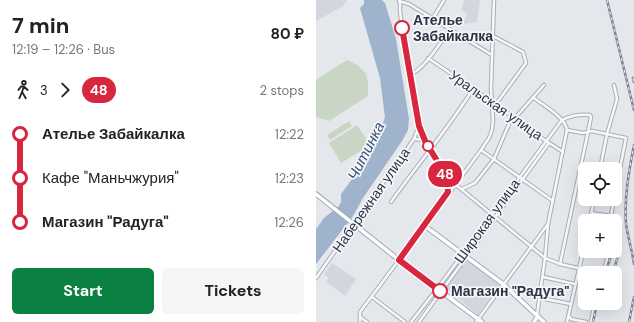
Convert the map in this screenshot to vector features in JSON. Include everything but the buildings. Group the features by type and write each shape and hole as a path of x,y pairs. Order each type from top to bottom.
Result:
{"main road":[{"path":"316,194 399,260 477,320 482,322"},
{"path":"399,260 425,226 503,284 544,322"},
{"path":"534,322 538,315"}],"street":[{"path":"448,192 446,175 426,143 419,126 409,75 399,0 409,4 492,55"},
{"path":"432,18 444,0"},
{"path":"425,226 448,192 481,150 489,138 492,130 493,120 491,101 494,0"},
{"path":"409,75 414,73 428,58 449,29"},
{"path":"493,36 523,52 526,63 496,104"},
{"name":"Уральская улица","path":"428,58 564,152"},
{"path":"462,189 475,183 494,160 514,117 534,98 544,85"},
{"path":"601,162 607,134 617,99 614,85"},
{"path":"391,202 444,132 473,89"},
{"path":"534,98 562,120 567,126 568,130 548,224 538,315"},
{"path":"560,264 591,116 581,114 570,116 562,120"},
{"name":"Широкая улица","path":"411,322 438,289 492,214 548,142 562,120"},
{"name":"Набережная улица","path":"316,278 353,223 414,139 419,126"},
{"path":"568,130 581,133 592,131 626,138 621,162"},
{"path":"414,139 422,140 426,143"},
{"path":"481,150 553,201"},
{"name":"Широкая улица","path":"419,322 442,292 521,178"},
{"path":"455,184 545,258 560,264 578,268"},
{"path":"593,206 592,213 598,214"},
{"path":"477,320 548,224"},
{"path":"360,322 360,312 399,260"},
{"path":"567,322 578,272"},
{"path":"542,277 575,284"},
{"path":"372,297 405,322"},
{"path":"540,298 571,304"},
{"path":"591,322 594,310"},
{"path":"568,316 571,319 586,322"},
{"path":"360,317 367,322"}],"shaded area":[{"path":"316,0 347,0 343,6 316,21"},
{"path":"464,0 480,0 477,22 463,24 467,14 462,10"},
{"path":"467,259 500,285 478,315 446,288"},
{"path":"332,263 356,279 345,296 326,282 329,278 324,275"}],"green space":[{"path":"347,60 359,66 366,74 368,96 329,121 316,117 316,80"},
{"path":"349,121 352,126 330,140 327,135"},
{"path":"357,125 370,145 341,163 329,143"}],"water":[{"name":"Читинка","path":"364,0 382,0 385,3 396,39 409,119 408,130 363,198 353,216 316,264 316,229 324,218 339,206 341,202 341,194 373,151 385,117 380,78 360,8 364,4"}],"railway":[{"path":"607,0 634,110"},
{"path":"633,78 634,82"},
{"path":"634,145 627,184 626,204 626,224 634,264"},
{"path":"608,266 610,258"},
{"path":"615,266 617,258"},
{"path":"629,322 634,297"},
{"path":"593,322 596,310"}],"bus line":[{"name":"48","path":"402,28 419,126 426,143 446,175 448,192 425,226 399,260 440,291"}],"place":[{"name":"Ателье Забайкалка","path":"402,28"},
{"name":"Магазин \"Радуга\"","path":"440,291"}]}
